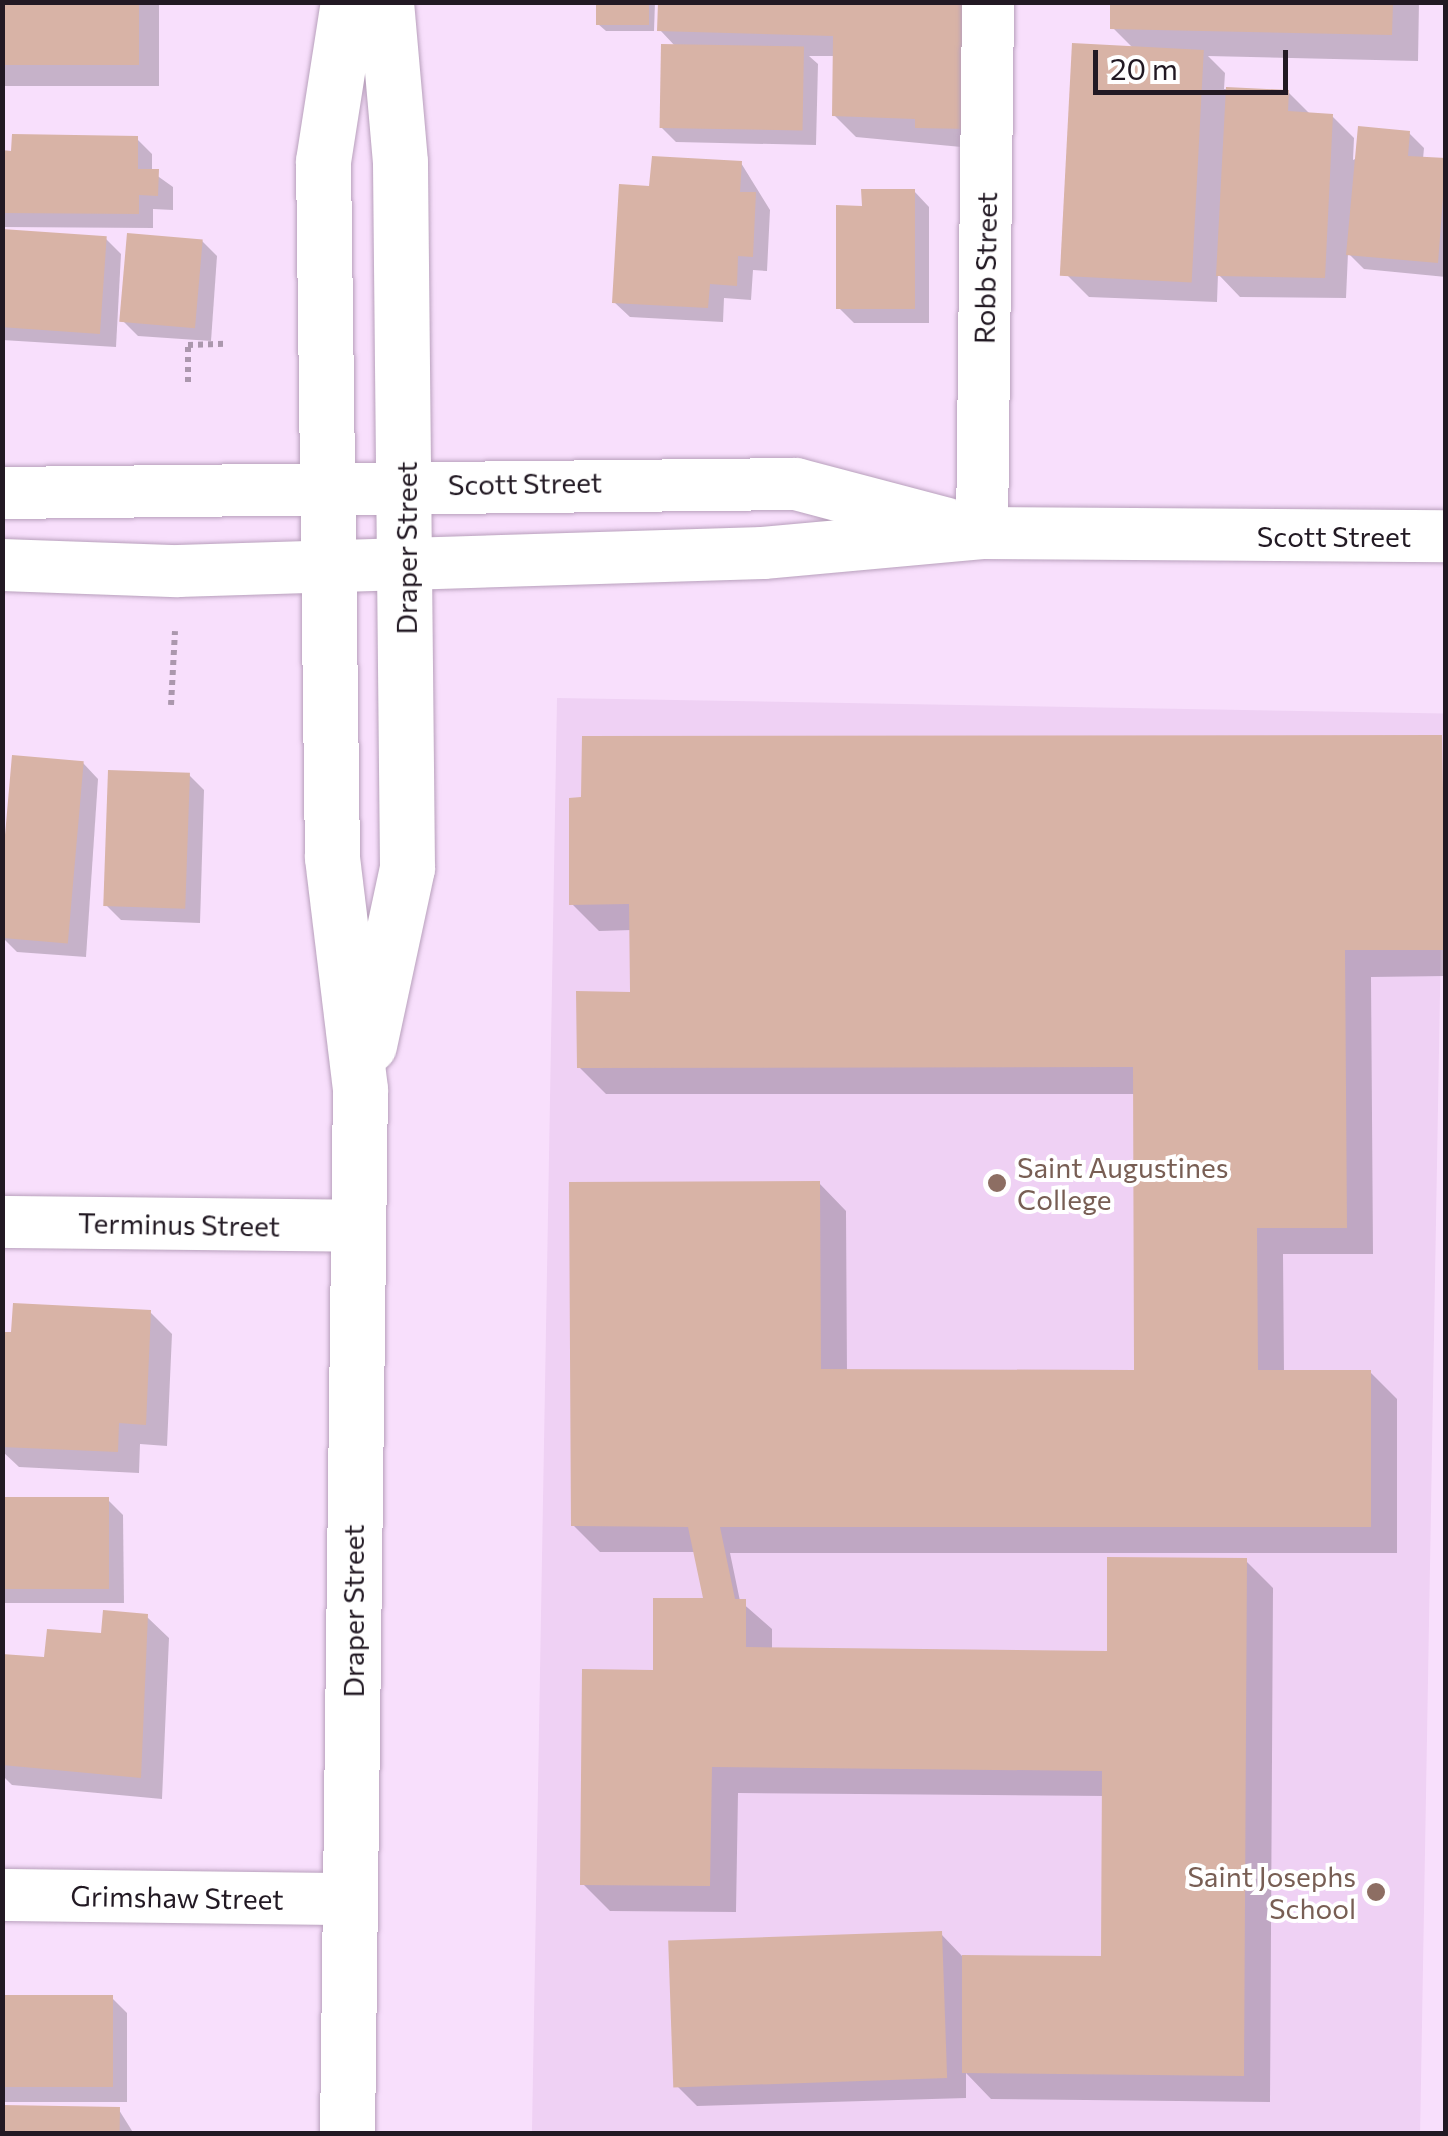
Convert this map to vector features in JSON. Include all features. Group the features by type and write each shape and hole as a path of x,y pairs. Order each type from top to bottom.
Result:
{"main road":[{"name":"Draper Street","path":"347,2134 355,1226 360,1088 332,856 323,162 348,2"},
{"name":"Draper Street","path":"360,1088 407,868 400,162 386,2"}],"street":[{"name":"Robb Street","path":"982,534 988,2"},
{"name":"Scott Street","path":"2,493 406,485 796,484 982,534"},
{"name":"Scott Street","path":"2,564 178,571 763,553 982,534 1446,536"},
{"name":"Terminus Street","path":"2,1222 355,1226"},
{"name":"Grimshaw Street","path":"2,1895 351,1899"}],"path":[{"path":"188,382 188,345 225,344"},
{"path":"171,704 175,626"}],"shaded area":[{"name":"Saint Augustines College","path":"557,698 1445,713 1420,2134 532,2134"}],"building":[{"path":"2,2 139,2 139,65 2,65"},
{"path":"596,2 649,2 649,25 596,25"},
{"path":"658,2 975,2 972,129 915,128 915,119 832,116 833,36 657,31"},
{"path":"1110,2 1393,2 1392,35 1110,29"},
{"path":"1072,43 1204,50 1192,283 1060,276"},
{"path":"661,44 804,46 803,130 660,128"},
{"path":"1226,87 1289,90 1288,111 1333,114 1325,278 1216,276"},
{"path":"1358,126 1410,131 1408,156 1446,158 1438,263 1346,255"},
{"path":"12,134 138,136 138,169 159,169 158,196 139,195 139,214 2,213 2,150 11,151"},
{"path":"652,156 742,161 740,192 756,192 753,257 738,256 737,286 710,284 708,308 612,303 619,184 649,186"},
{"path":"861,189 915,189 915,309 836,309 836,205 862,206"},
{"path":"2,229 107,236 100,334 2,327"},
{"path":"127,233 203,240 195,328 119,322"},
{"path":"1442,735 1446,950 1345,950 1347,1228 1257,1228 1258,1370 1371,1370 1371,1527 720,1527 735,1599 746,1599 746,1647 1107,1651 1107,1557 1247,1558 1244,2076 962,2073 962,1955 1101,1956 1102,1771 712,1767 710,1886 580,1885 582,1669 653,1670 653,1598 703,1598 688,1527 571,1526 569,1182 820,1181 821,1369 1134,1370 1133,1067 577,1068 576,991 630,992 629,904 569,905 569,798 581,797 582,736"},
{"path":"12,755 84,761 68,944 2,938 2,869"},
{"path":"108,770 190,773 185,909 103,906"},
{"path":"13,1303 151,1310 146,1425 119,1423 118,1452 2,1447 2,1332 11,1332"},
{"path":"2,1497 109,1497 109,1589 2,1589"},
{"path":"103,1610 148,1614 141,1778 2,1765 2,1654 44,1657 47,1629 101,1633"},
{"path":"942,1931 947,2078 673,2087 668,1941"},
{"path":"2,1995 113,1995 113,2087 2,2087"},
{"path":"2,2105 120,2107 120,2134 2,2134"}],"place":[{"name":"Saint Augustines College","path":"997,1183"},
{"name":"Saint Josephs School","path":"1376,1892"}]}
